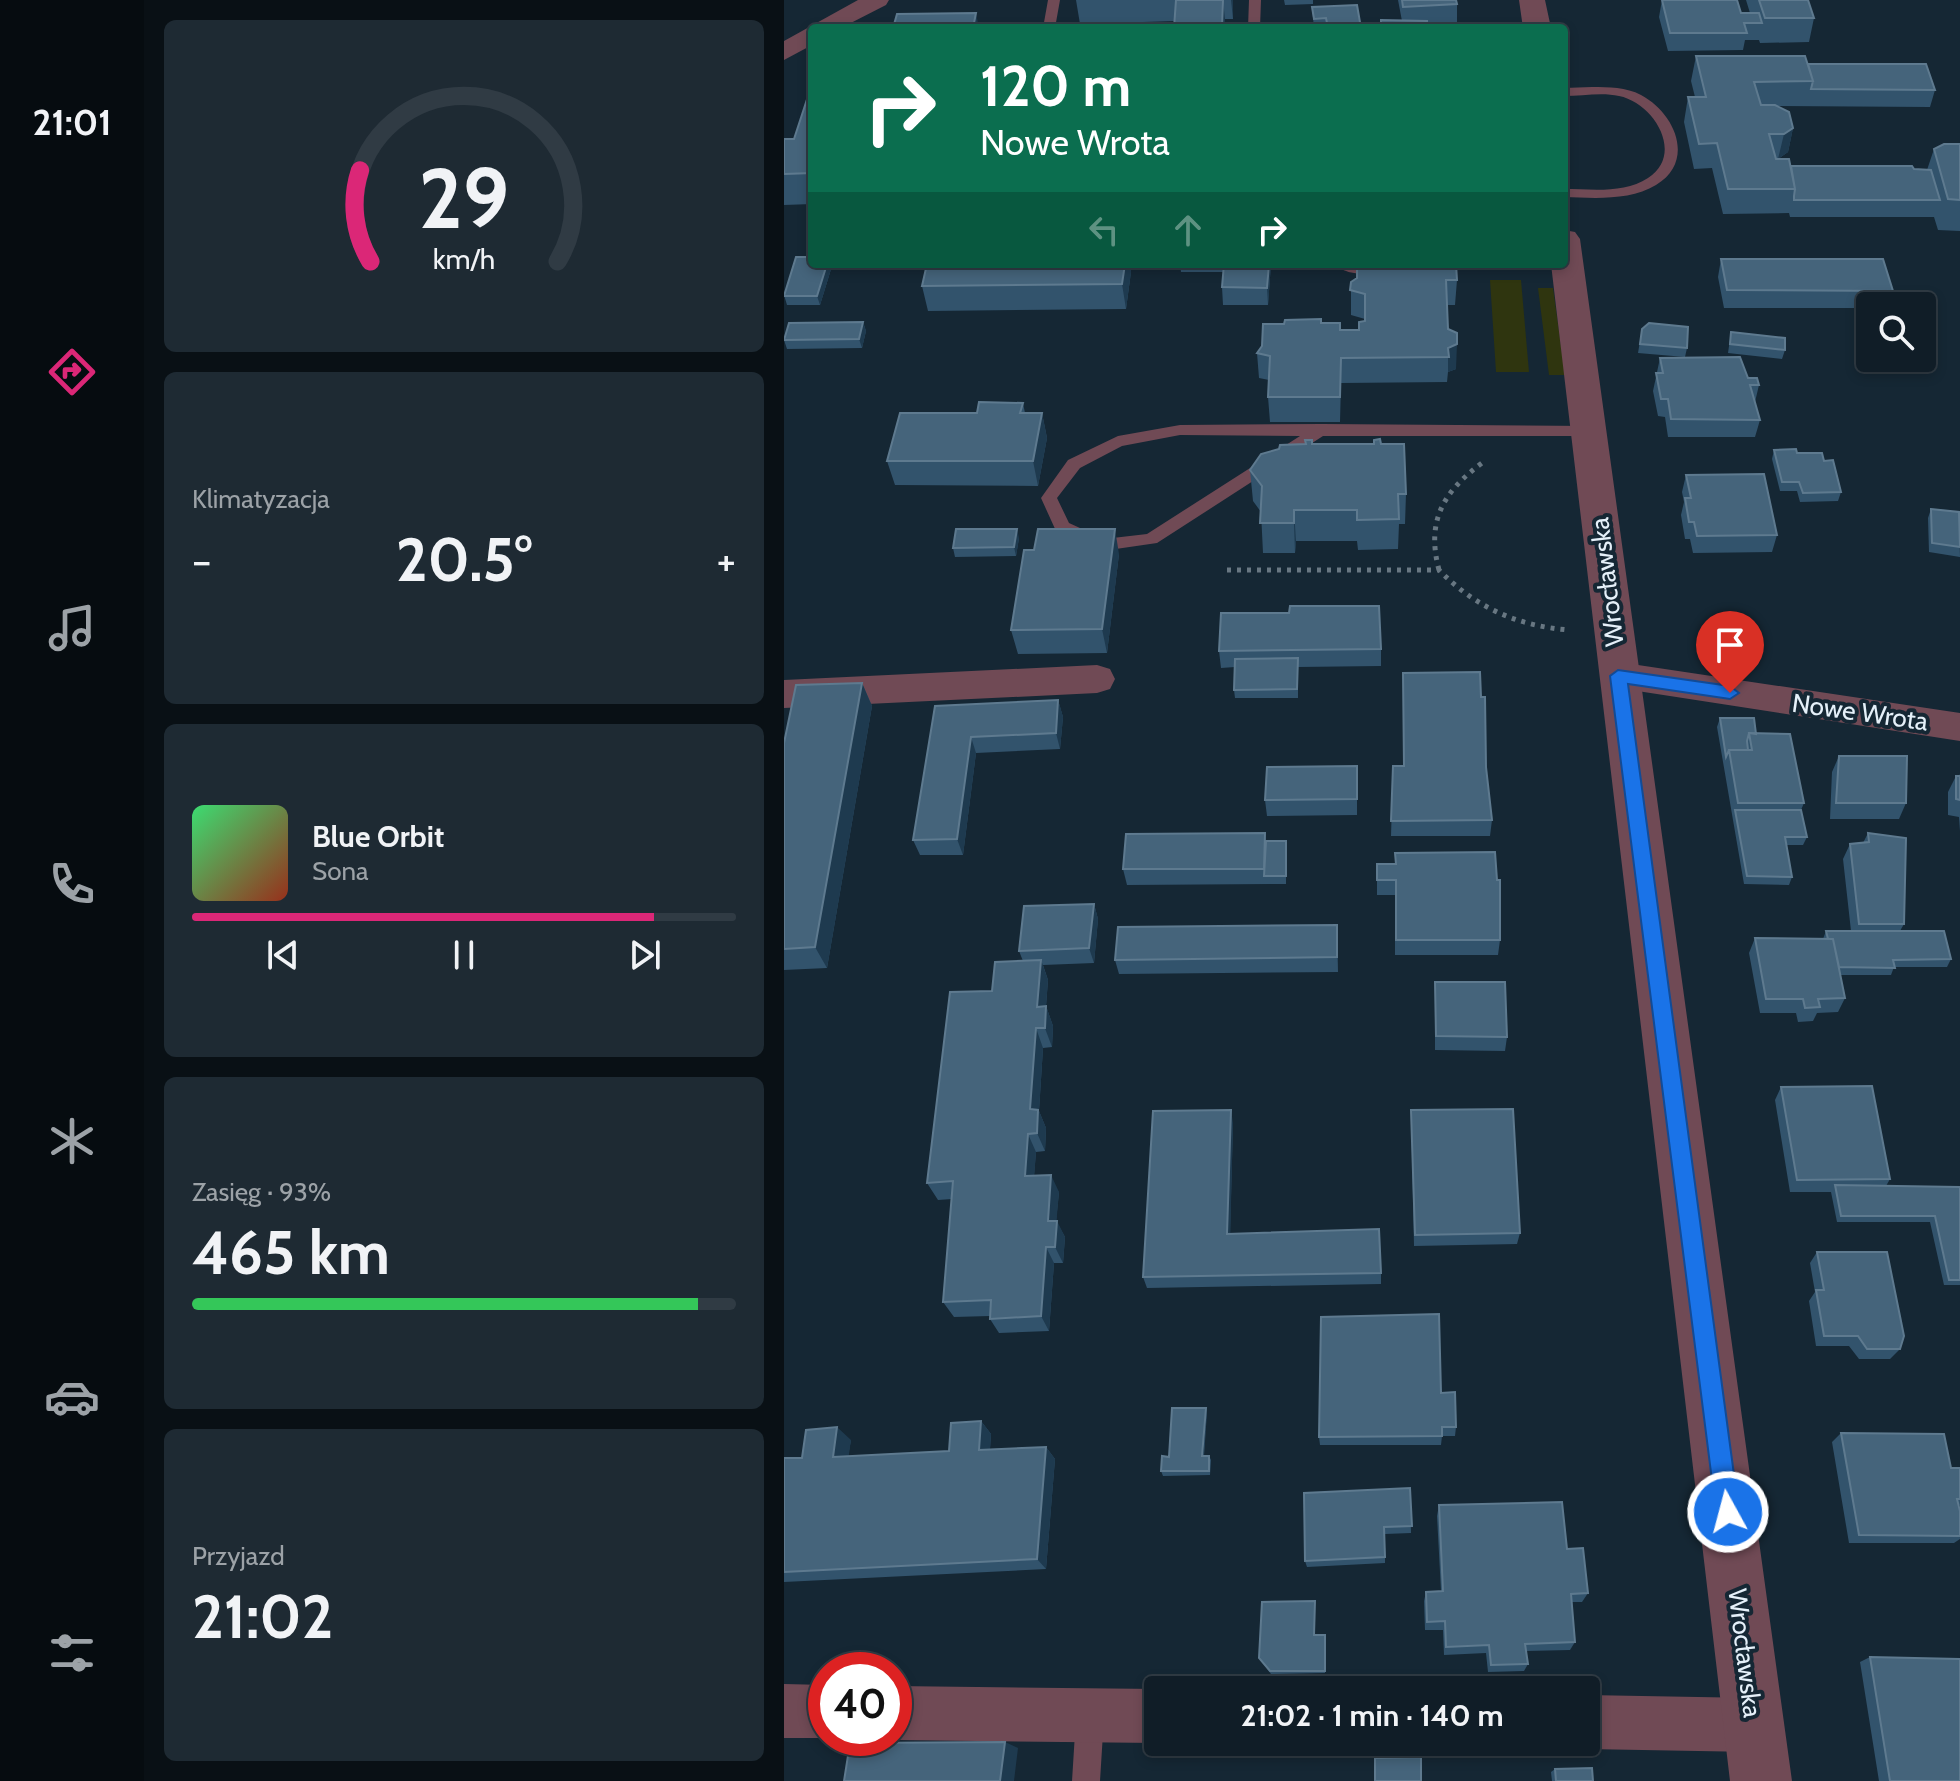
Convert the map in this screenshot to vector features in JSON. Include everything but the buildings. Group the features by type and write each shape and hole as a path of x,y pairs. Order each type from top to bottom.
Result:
{"street":[{"path":"830,24 877,0"},
{"path":"1532,0 1536,24"},
{"path":"784,52 808,37"},
{"name":"Wrocławska","path":"1565,268 1568,431 1613,630 1698,1269 1761,1781"},
{"name":"Nowe Wrota","path":"1618,676 1960,727"},
{"path":"784,694 1097,679"},
{"path":"784,1711 808,1712"},
{"path":"912,1713 1144,1716"},
{"path":"1600,1722 1754,1725"}],"lane":[{"path":"1050,24 1054,0"},
{"path":"1254,24 1255,0"},
{"path":"1568,92 1623,92 1645,104 1663,119 1672,138 1673,159 1660,177 1637,188 1568,193"},
{"path":"1349,269 1400,268"},
{"path":"1322,429 1151,539 1102,545 1062,527 1049,498 1074,464 1118,441 1180,430 1322,429 1568,431"},
{"path":"1086,1781 1090,1715"}],"path":[{"path":"1568,431 1495,454 1471,470 1439,508 1431,530 1433,554 1439,570 1466,597 1528,624 1559,630 1613,630"},
{"path":"1227,570 1439,570"}],"green space":[{"path":"1490,280 1521,280 1529,372 1496,372"},
{"path":"1538,288 1553,288 1565,375 1549,375"}],"route":[{"path":"1728,1512 1618,676 1730,693"}]}
